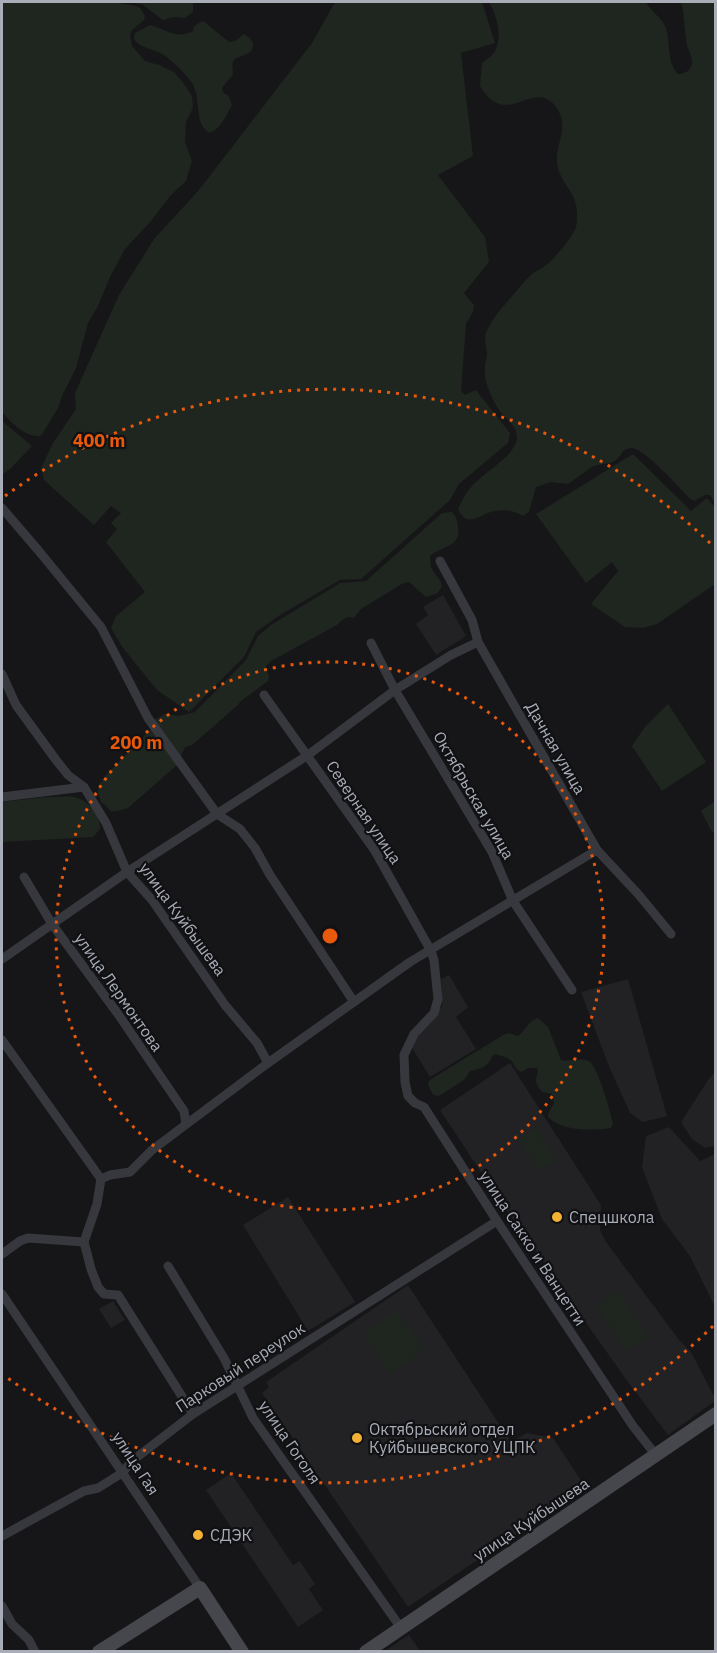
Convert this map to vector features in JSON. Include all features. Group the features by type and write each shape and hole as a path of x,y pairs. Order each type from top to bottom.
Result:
{"main road":[{"name":"улица Куйбышева","path":"366,1652 716,1414"},
{"path":"99,1652 200,1588"},
{"name":"улица Гая","path":"200,1588 242,1652"}],"street":[{"path":"2,508 101,627 148,718 217,814 240,829 255,848 270,875 354,1002"},
{"name":"Дачная улица","path":"440,561 472,620 478,642 597,850 671,934"},
{"path":"2,959 127,872 308,755 394,690 451,655 478,642"},
{"name":"Октябрьская улица","path":"371,643 394,690 492,852 513,901 573,990"},
{"name":"улица Куйбышева","path":"2,674 16,705 68,775 84,787 106,823 127,872 152,900 268,1062"},
{"name":"Северная улица","path":"264,694 375,852 431,951 438,999 434,1013 414,1034 404,1055"},
{"path":"2,797 84,787"},
{"path":"101,1179 130,1172 152,1150 268,1062 410,962 597,850"},
{"name":"улица Лермонтова","path":"24,878 52,924 118,1014 184,1111 186,1124"},
{"path":"2,1040 101,1179 97,1203 84,1242 90,1269 98,1287 104,1294 118,1295 193,1414"},
{"name":"улица Сакко и Ванцетти","path":"404,1055 408,1096 415,1103 424,1107 633,1426 655,1454"},
{"name":"Парковый переулок","path":"2,1536 84,1491 98,1488 122,1473 132,1461 193,1414 497,1221"},
{"path":"2,1254 28,1238 84,1242"},
{"name":"улица Гоголя","path":"168,1266 224,1358 253,1418 401,1628"},
{"name":"улица Гая","path":"2,1294 200,1588"},
{"path":"2,1606 12,1624 29,1640 35,1652"}],"shaded area":[{"path":"2,2 113,2 136,6 145,16 144,20 132,30 130,35 132,46 145,61 174,72 192,96 193,108 186,122 185,142 192,161 186,181 171,195 125,249 88,323 76,368 58,408 41,436 24,432 2,412"},
{"path":"133,2 193,2 193,12 185,18 174,17 163,20 143,5"},
{"path":"335,2 482,2 495,43 461,53 473,156 438,175 485,237 489,262 464,293 474,305 466,324 461,391 465,395 476,390 510,433 508,443 459,484 450,500 361,579 340,580 280,615 256,632 244,657 189,712 157,690 123,648 111,628 116,616 145,592 106,542 117,529 111,523 121,513 111,506 94,525 44,480 41,468 53,443 76,409 75,393 119,295 154,239 199,190 312,43"},
{"path":"489,2 646,2 666,28 670,58 678,74 688,71 692,62 687,45 681,2 715,2 715,503 710,495 694,501 690,499 654,462 632,448 623,451 613,462 592,467 568,484 551,482 536,487 529,512 523,516 499,510 470,519 462,515 458,509 477,481 506,457 516,444 515,429 497,407 487,386 485,377 486,333 498,313 525,281 549,263 563,248 576,227 577,220 574,199 558,170 557,156 562,124 558,110 551,102 537,97 515,104 500,104 491,100 480,86 482,63 493,54 499,35 495,14"},
{"path":"203,21 229,42 235,41 244,34 253,43 251,51 233,62 233,74 222,88 232,105 220,125 210,133 201,124 197,96 190,80 166,56 140,45 134,39 135,33 150,25 171,33 181,34 193,31 194,26"},
{"path":"2,421 32,446 2,475"},
{"path":"633,454 691,511 707,498 715,507 715,584 657,624 643,628 625,627 591,604 618,571 612,562 586,583 536,514"},
{"path":"452,512 458,524 457,538 450,545 430,556 431,568 442,586 438,593 426,597 409,582 402,584 361,609 354,618 345,618 337,625 271,661 266,666 268,681 241,701 192,745 185,747 177,765 128,808 111,811 101,802 98,793 99,785 150,730 154,720 165,714 179,716 195,712 246,660 258,636 271,625 340,583 366,581 442,513"},
{"path":"443,595 466,636 436,655 416,624 428,615 423,607"},
{"path":"668,704 706,762 662,791 632,746 645,727"},
{"path":"71,796 85,801 96,814 100,829 93,837 2,842 2,802"},
{"path":"715,801 715,833 712,832 701,811"},
{"path":"449,975 468,1007 456,1017 476,1049 430,1077 411,1046 424,1026 442,1007 441,979"},
{"path":"628,979 667,1116 643,1122 630,1113 608,1064 581,992"},
{"path":"538,1018 548,1027 561,1060 586,1060 592,1065 600,1080 609,1109 613,1123 611,1128 578,1129 554,1122 548,1117 554,1103 552,1094 542,1092 538,1086 537,1068 528,1068 522,1072 509,1059 496,1054 484,1067 470,1071 464,1080 439,1096 433,1095 428,1085 433,1078 503,1035 509,1033 518,1036"},
{"name":"Спецшкола","path":"510,1063 601,1205 600,1230 606,1242 680,1341 691,1352 715,1398 715,1401 668,1435 500,1201 440,1110"},
{"path":"715,1073 715,1146 705,1148 692,1139 681,1122 710,1077"},
{"path":"669,1127 700,1161 715,1154 715,1307 690,1256 662,1219 642,1167 646,1136"},
{"path":"536,1128 556,1161 539,1171 519,1139"},
{"path":"288,1197 355,1302 308,1331 243,1225"},
{"name":"Октябрьский отдел Куйбышевского УЦПК","path":"408,1285 511,1442 527,1433 553,1438 586,1488 408,1607 262,1393 269,1387 266,1382"},
{"path":"618,1291 648,1336 627,1351 597,1306"},
{"path":"113,1301 125,1320 111,1328 99,1309"},
{"path":"397,1310 425,1350 391,1374 363,1334"},
{"path":"231,1473 293,1565 300,1561 315,1584 309,1589 323,1610 298,1627 206,1490"},
{"path":"409,1635 420,1651 385,1651"}],"place":[{"name":"Спецшкола","path":"557,1217"},
{"name":"Октябрьский отдел Куйбышевского УЦПК","path":"357,1438"},
{"name":"СДЭК","path":"198,1535"}]}
